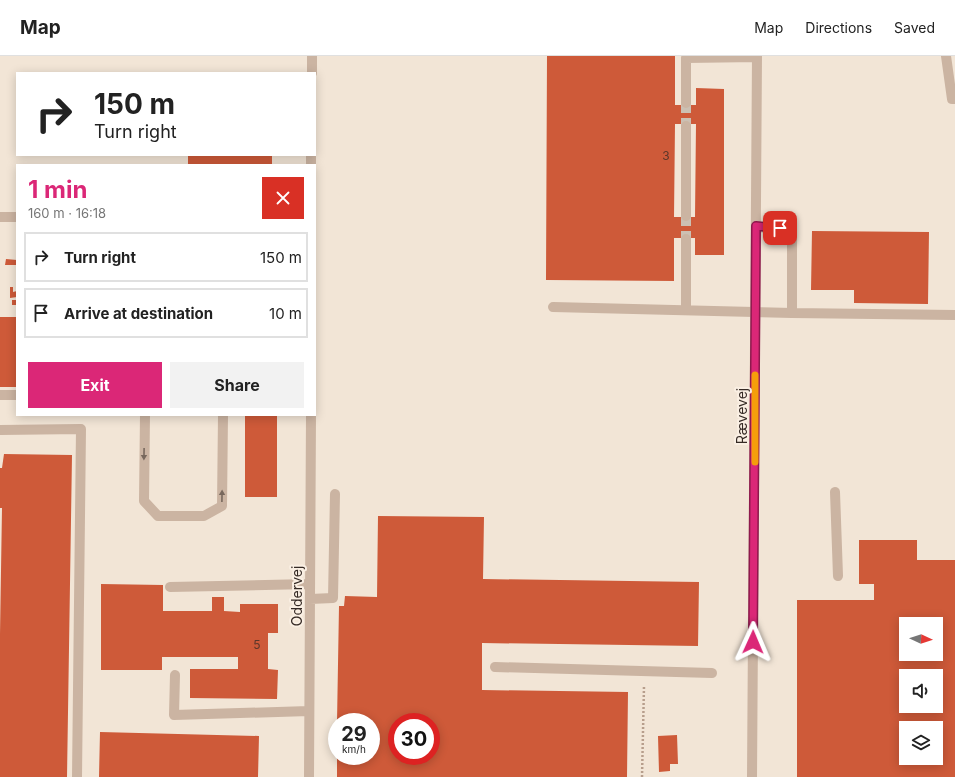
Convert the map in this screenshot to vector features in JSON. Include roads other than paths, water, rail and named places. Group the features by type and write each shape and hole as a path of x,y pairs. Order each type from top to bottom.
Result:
{"street":[{"path":"312,56 312,72"},
{"path":"686,103 686,58 757,56"},
{"name":"Rævevej","path":"752,777 757,56"},
{"path":"946,56 952,99 955,100"},
{"path":"686,126 686,216"},
{"path":"0,217 16,217"},
{"path":"756,226 792,229 792,313"},
{"path":"686,239 686,310"},
{"path":"553,307 792,313 955,315"},
{"path":"0,395 16,395"},
{"path":"144,416 144,500 158,516 204,516 222,506 223,416"},
{"name":"Oddervej","path":"309,777 311,416"},
{"path":"0,430 81,429 78,777"},
{"path":"835,492 838,576"},
{"path":"310,599 332,598 336,494"},
{"path":"170,586 310,584"},
{"path":"495,667 712,673"},
{"path":"175,675 174,715 309,711"}],"tunnel":[{"path":"686,103 686,126"},
{"path":"686,216 686,239"}]}
